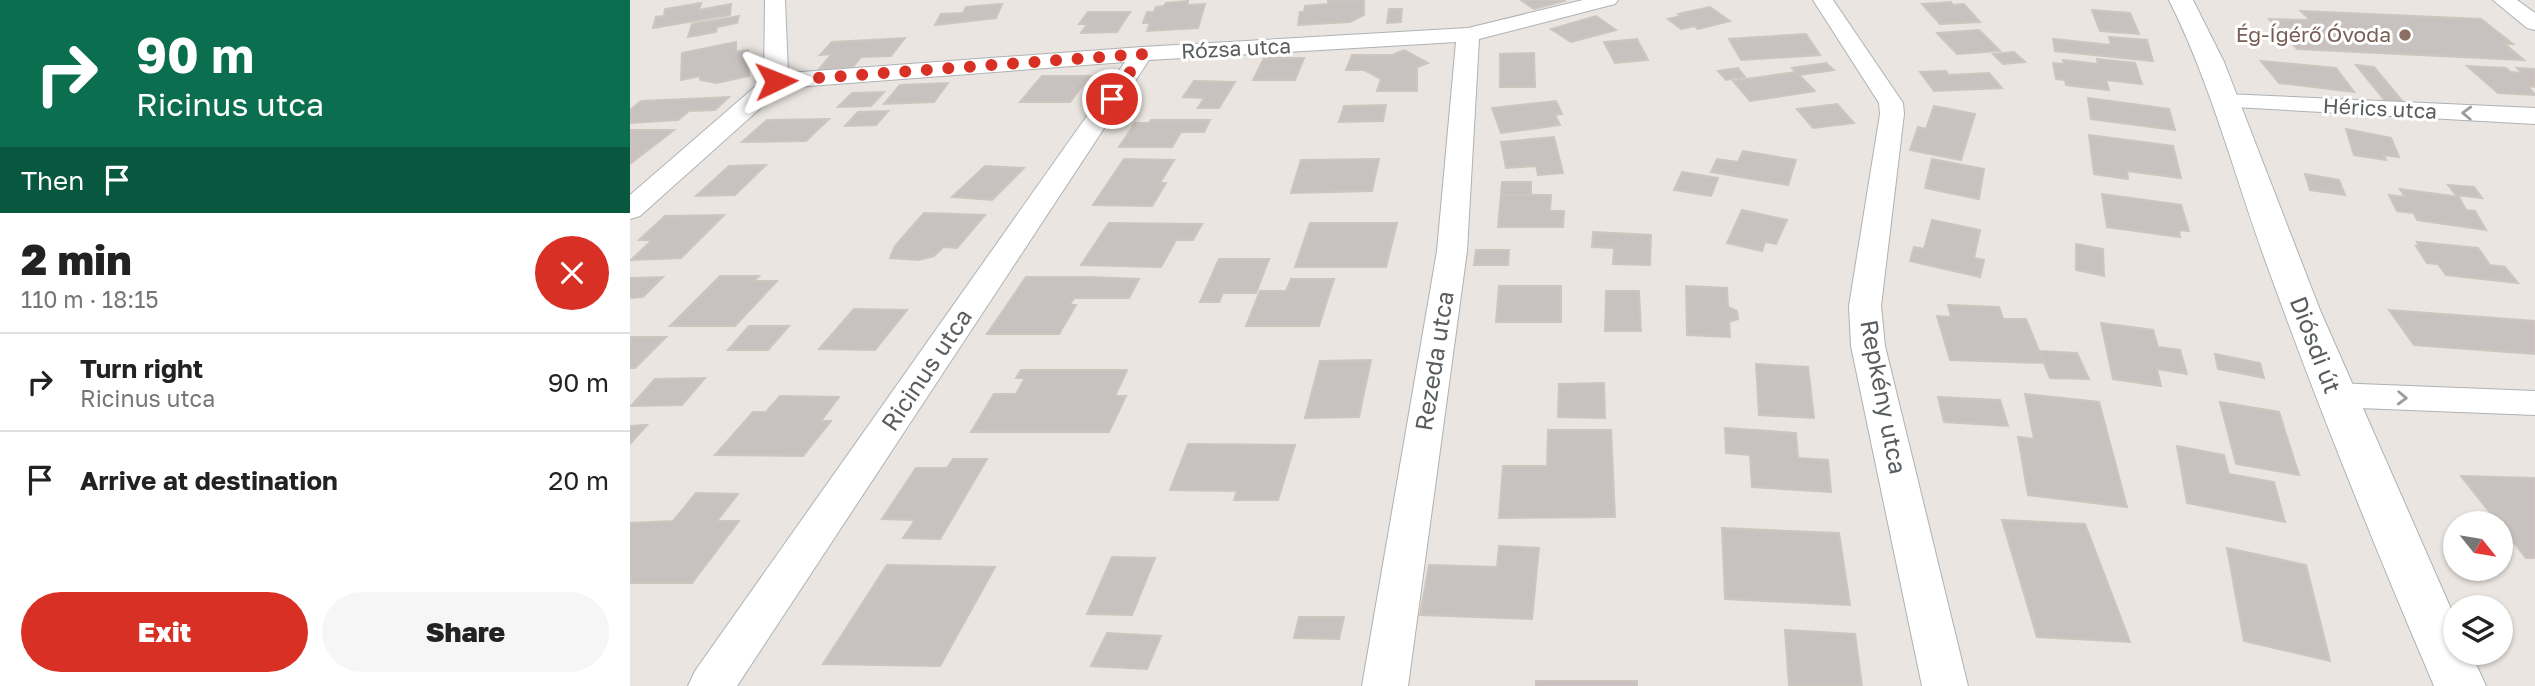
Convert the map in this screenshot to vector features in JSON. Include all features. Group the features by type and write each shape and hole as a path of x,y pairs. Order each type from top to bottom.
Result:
{"main road":[{"name":"Diósdi út","path":"2181,0 2226,101 2334,395 2460,686"}],"street":[{"path":"630,211 776,81 775,0"},
{"name":"Rózsa utca","path":"776,81 1142,54 1468,35 1608,0"},
{"name":"Repkény utca","path":"1823,0 1891,103 1892,114 1865,306 1868,346 1945,686"},
{"path":"2503,0 2535,23"},
{"name":"Rezeda utca","path":"1385,686 1452,251 1468,35"},
{"name":"Ricinus utca","path":"711,686 1142,54"},
{"name":"Hérics utca","path":"2226,101 2535,116"},
{"path":"2334,395 2535,403"}],"building":[{"path":"1328,0 1364,0 1364,15 1350,22 1298,25 1300,12 1304,12 1305,6 1328,4"},
{"path":"1188,1 1187,5 1205,4 1198,28 1147,31 1150,23 1143,23 1147,12 1154,12 1156,7 1166,3"},
{"path":"1522,1 1565,1 1534,9"},
{"path":"1951,2 1953,5 1964,4 1980,22 1940,24 1922,4"},
{"path":"701,3 699,10 731,4 730,15 653,28 656,17 664,16 665,9"},
{"path":"1002,4 996,18 935,25 941,14 963,13 966,7"},
{"path":"1710,7 1730,21 1698,29 1694,26 1681,29 1668,19 1681,16 1678,14"},
{"path":"1389,9 1402,9 1401,22 1387,23"},
{"path":"2092,10 2130,13 2139,34 2100,31"},
{"path":"2301,11 2481,19 2513,44 2505,44 2524,60 2297,49 2269,19 2310,20"},
{"path":"1088,12 1130,12 1117,32 1081,33 1087,24 1079,24"},
{"path":"739,16 737,23 717,27 716,32 688,37 692,24"},
{"path":"1596,16 1616,30 1571,42 1551,29"},
{"path":"1979,30 2000,51 1957,54 1937,33"},
{"path":"1806,34 1820,55 1741,60 1729,39"},
{"path":"2109,37 2147,40 2153,61 2055,51 2053,39 2111,45"},
{"path":"905,38 891,56 861,57 853,67 819,69 832,54 820,55 832,42"},
{"path":"1637,39 1648,60 1615,63 1604,42"},
{"path":"736,42 736,52 748,50 749,76 717,83 700,80 700,76 681,80 682,53"},
{"path":"1404,50 1428,63 1417,67 1417,91 1377,91 1381,79 1364,70 1346,70 1352,55 1392,55"},
{"path":"2014,52 2025,62 2003,64 1993,54"},
{"path":"1534,53 1535,87 1500,87 1500,54"},
{"path":"1264,58 1304,58 1295,80 1253,80"},
{"path":"2097,59 2135,63 2142,84 2106,80 2109,90 2066,85 2065,80 2056,79 2053,63 2064,64 2063,60 2098,64"},
{"path":"2261,61 2336,68 2354,92 2279,83"},
{"path":"1826,63 1834,70 1799,75 1815,91 1750,101 1733,81 1796,72 1792,68"},
{"path":"2356,65 2374,67 2404,103 2386,102"},
{"path":"2467,66 2506,68 2511,72 2522,73 2517,68 2535,69 2535,87 2528,86 2535,95 2498,93"},
{"path":"1738,68 1745,77 1726,80 1718,71"},
{"path":"1946,71 1949,75 1989,73 2002,88 1934,91 1920,72"},
{"path":"1042,76 1090,76 1070,102 1020,102"},
{"path":"1194,81 1235,82 1219,108 1198,108 1204,98 1183,97"},
{"path":"948,83 934,102 884,104 900,85"},
{"path":"884,92 871,106 838,107 852,93"},
{"path":"729,97 715,110 689,111 678,120 630,123 630,110 641,101"},
{"path":"2088,98 2169,109 2175,130 2091,119"},
{"path":"1556,101 1562,114 1555,115 1560,125 1501,133 1492,108"},
{"path":"1837,104 1854,123 1813,128 1797,109"},
{"path":"1386,105 1383,121 1339,122 1344,106"},
{"path":"1934,106 1975,114 1961,160 1910,150 1918,127 1926,129"},
{"path":"888,111 876,125 845,126 858,112"},
{"path":"829,119 806,141 742,142 767,120"},
{"path":"1151,120 1210,120 1204,132 1181,132 1172,147 1119,147 1135,123 1149,123"},
{"path":"2346,129 2391,138 2399,157 2384,155 2386,160 2354,155"},
{"path":"630,130 674,130 630,164"},
{"path":"2089,135 2173,146 2181,178 2127,171 2128,179 2094,174"},
{"path":"1554,137 1563,173 1538,175 1536,166 1506,168 1501,142"},
{"path":"1743,151 1796,160 1788,185 1711,172 1717,159 1738,162"},
{"path":"1124,159 1174,160 1160,183 1166,183 1152,206 1093,205"},
{"path":"1379,159 1372,191 1291,193 1301,160"},
{"path":"1932,159 1984,169 1979,199 1925,188"},
{"path":"766,165 735,195 696,196 729,166"},
{"path":"985,166 1024,168 992,200 952,197"},
{"path":"1682,172 1718,178 1711,196 1674,190"},
{"path":"2305,174 2339,180 2345,195 2310,190"},
{"path":"1502,182 1531,182 1531,195 1501,195"},
{"path":"2448,185 2474,187 2482,198 2456,195"},
{"path":"2400,189 2459,197 2466,210 2475,211 2486,230 2417,220 2414,213 2397,211 2389,195 2405,197"},
{"path":"2102,194 2181,205 2189,231 2179,230 2180,237 2107,227"},
{"path":"1501,195 1551,195 1550,211 1564,211 1563,227 1498,227"},
{"path":"1742,210 1787,220 1776,244 1765,242 1762,251 1727,243"},
{"path":"924,213 985,215 957,248 943,247 934,256 919,260 890,258 895,246"},
{"path":"724,215 681,258 631,260 652,240 639,240 665,216"},
{"path":"1932,220 1980,230 1974,258 1984,260 1980,277 1910,261 1914,247 1924,249"},
{"path":"1109,223 1202,224 1193,240 1176,240 1161,267 1081,265"},
{"path":"1310,223 1397,223 1386,267 1295,267"},
{"path":"1593,232 1651,235 1650,265 1613,264 1614,248 1592,247"},
{"path":"2417,242 2478,248 2490,265 2505,267 2518,283 2446,275 2438,264 2427,263 2416,246 2419,247"},
{"path":"2076,244 2103,249 2104,276 2076,270"},
{"path":"1476,250 1509,250 1508,265 1474,265"},
{"path":"1219,259 1269,259 1256,293 1223,293 1219,302 1200,302"},
{"path":"720,276 759,276 754,281 777,281 735,326 670,326"},
{"path":"663,277 643,297 630,298 630,278"},
{"path":"1026,277 1139,279 1129,298 1074,298 1070,305 1076,305 1059,334 987,334"},
{"path":"1291,279 1334,279 1319,326 1246,326 1260,291 1286,291"},
{"path":"1499,286 1561,286 1561,322 1496,322"},
{"path":"1686,286 1727,288 1728,307 1737,311 1738,319 1729,322 1730,337 1687,335"},
{"path":"1606,291 1639,291 1641,331 1605,331"},
{"path":"1948,305 1999,307 2003,319 2026,319 2044,363 1950,360 1937,316 1951,317"},
{"path":"854,309 907,310 875,350 819,349"},
{"path":"2389,310 2535,321 2535,354 2414,345"},
{"path":"2101,323 2153,330 2158,347 2180,350 2187,374 2157,369 2161,386 2113,379"},
{"path":"749,326 789,326 768,350 728,350"},
{"path":"630,337 666,337 635,368 630,368"},
{"path":"2039,351 2077,353 2089,379 2050,378"},
{"path":"2215,354 2260,363 2264,378 2218,369"},
{"path":"1371,360 1359,417 1305,418 1320,361"},
{"path":"1756,364 1808,367 1814,418 1759,415"},
{"path":"1021,370 1127,370 1115,396 1126,396 1109,432 971,432 994,394 1016,394 1025,378 1016,378"},
{"path":"705,378 682,405 631,406 655,379"},
{"path":"1604,383 1605,418 1558,417 1559,384"},
{"path":"2025,394 2099,402 2127,507 2028,495 2018,437 2034,439"},
{"path":"780,396 839,397 821,421 831,421 803,456 715,455 753,412 766,412"},
{"path":"1938,397 2000,400 2008,426 1944,422"},
{"path":"2220,402 2279,412 2299,475 2236,464"},
{"path":"647,425 630,444 630,426"},
{"path":"1725,428 1796,433 1798,458 1828,460 1831,492 1752,487 1750,455 1726,453"},
{"path":"1548,430 1611,430 1615,517 1499,518 1503,466 1547,466"},
{"path":"1188,444 1295,445 1278,500 1234,500 1237,491 1170,490"},
{"path":"2177,446 2224,455 2229,474 2274,482 2285,522 2187,503"},
{"path":"953,459 987,459 940,539 903,538 915,520 882,519 916,468 947,468"},
{"path":"2461,476 2535,478 2535,558 2526,558 2513,542 2513,511 2489,511"},
{"path":"696,493 738,494 717,521 739,521 692,583 630,583 630,523 673,521"},
{"path":"2002,520 2085,524 2130,642 2037,637"},
{"path":"1722,528 1839,533 1850,605 1725,599"},
{"path":"1499,546 1539,548 1532,619 1420,615 1429,565 1497,567"},
{"path":"2227,548 2306,565 2330,661 2244,641"},
{"path":"1112,557 1155,558 1132,615 1087,614"},
{"path":"887,565 995,567 940,666 823,664"},
{"path":"1299,617 1344,617 1339,639 1294,638"},
{"path":"1785,630 1855,634 1862,686 1789,686"},
{"path":"1107,633 1161,636 1147,669 1091,666"},
{"path":"1536,681 1637,681 1637,686 1536,686"}],"place":[{"name":"Ég-Ígérő Óvoda","path":"2405,35"}],"route":[{"path":"776,81 1142,54 1112,99"}]}
